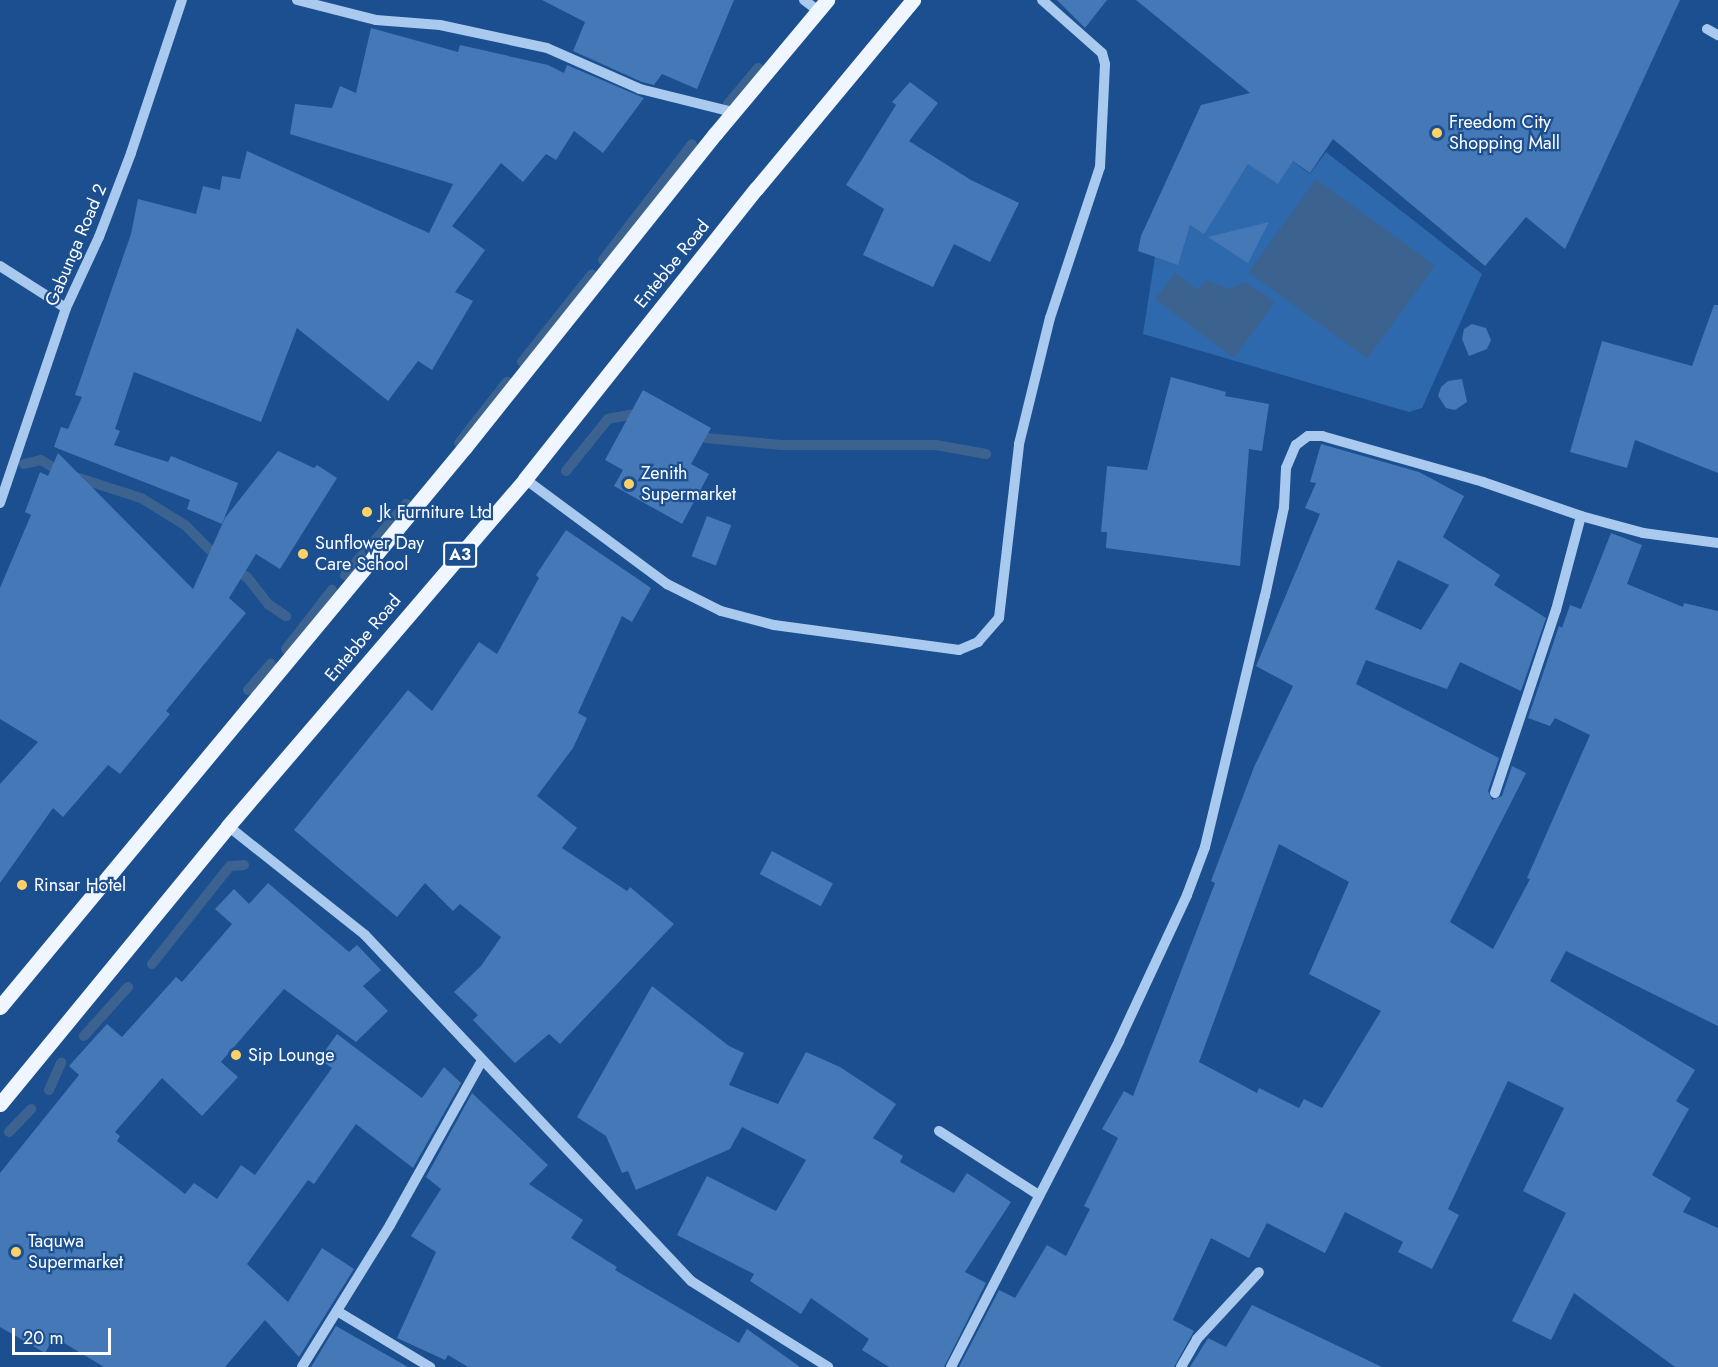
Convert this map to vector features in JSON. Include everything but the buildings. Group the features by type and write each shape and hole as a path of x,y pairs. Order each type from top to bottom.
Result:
{"main road":[{"name":"Entebbe Road","path":"0,1104 228,826 525,479 756,189 913,0"},
{"path":"0,1007 465,447 733,112 783,54 821,3"}],"street":[{"name":"Gabunga Road 2","path":"0,503 66,308 99,237 131,153 182,0"},
{"path":"297,0 376,20 440,25 547,48 640,89 733,112"},
{"path":"804,0 821,3"},
{"path":"525,479 667,584 721,611 774,625 959,650 978,642 999,618 1019,444 1050,318 1100,167 1105,64 1102,53 1042,0"},
{"path":"1707,29 1718,35"},
{"path":"0,266 66,308"},
{"path":"951,1367 1165,946 1204,847 1284,507 1286,468 1296,445 1308,436 1322,436 1483,482 1581,516 1643,533 1718,543"},
{"path":"1496,793 1556,610 1581,516"},
{"path":"228,826 364,935 691,1281 828,1367"},
{"path":"302,1367 390,1225 482,1062"},
{"path":"939,1131 1037,1194"},
{"path":"1181,1367 1197,1338 1259,1272"},
{"path":"337,1311 430,1367"}],"shaded area":[{"path":"1225,110 1310,174 1326,152 1482,274 1422,408 1409,412 1143,334 1156,250"},
{"path":"1316,179 1435,265 1367,358 1248,272"},
{"path":"1175,273 1198,290 1206,280 1230,289 1245,282 1275,302 1234,358 1155,299"}],"waterway":[{"path":"728,104 758,68"},
{"path":"603,260 692,144"},
{"path":"522,362 592,274"},
{"path":"459,443 507,382"},
{"path":"566,471 608,419 638,413"},
{"path":"706,438 782,445 936,445 986,454"},
{"path":"24,464 41,460 63,473 141,498 185,525 215,555 247,577 268,604 286,616"},
{"path":"345,575 406,504"},
{"path":"286,649 332,590"},
{"path":"248,690 271,664"},
{"path":"152,964 230,866 244,865"},
{"path":"84,1036 128,987"},
{"path":"49,1090 61,1063"},
{"path":"9,1132 31,1109"}],"place":[{"name":"Freedom City Shopping Mall","path":"1437,133"},
{"name":"Zenith Supermarket","path":"629,484"},
{"name":"Jk Furniture Ltd","path":"367,512"},
{"name":"Sunflower Day Care School","path":"303,554"},
{"name":"Rinsar Hotel","path":"22,885"},
{"name":"Sip Lounge","path":"236,1055"},
{"name":"Taquwa Supermarket","path":"16,1252"}]}
